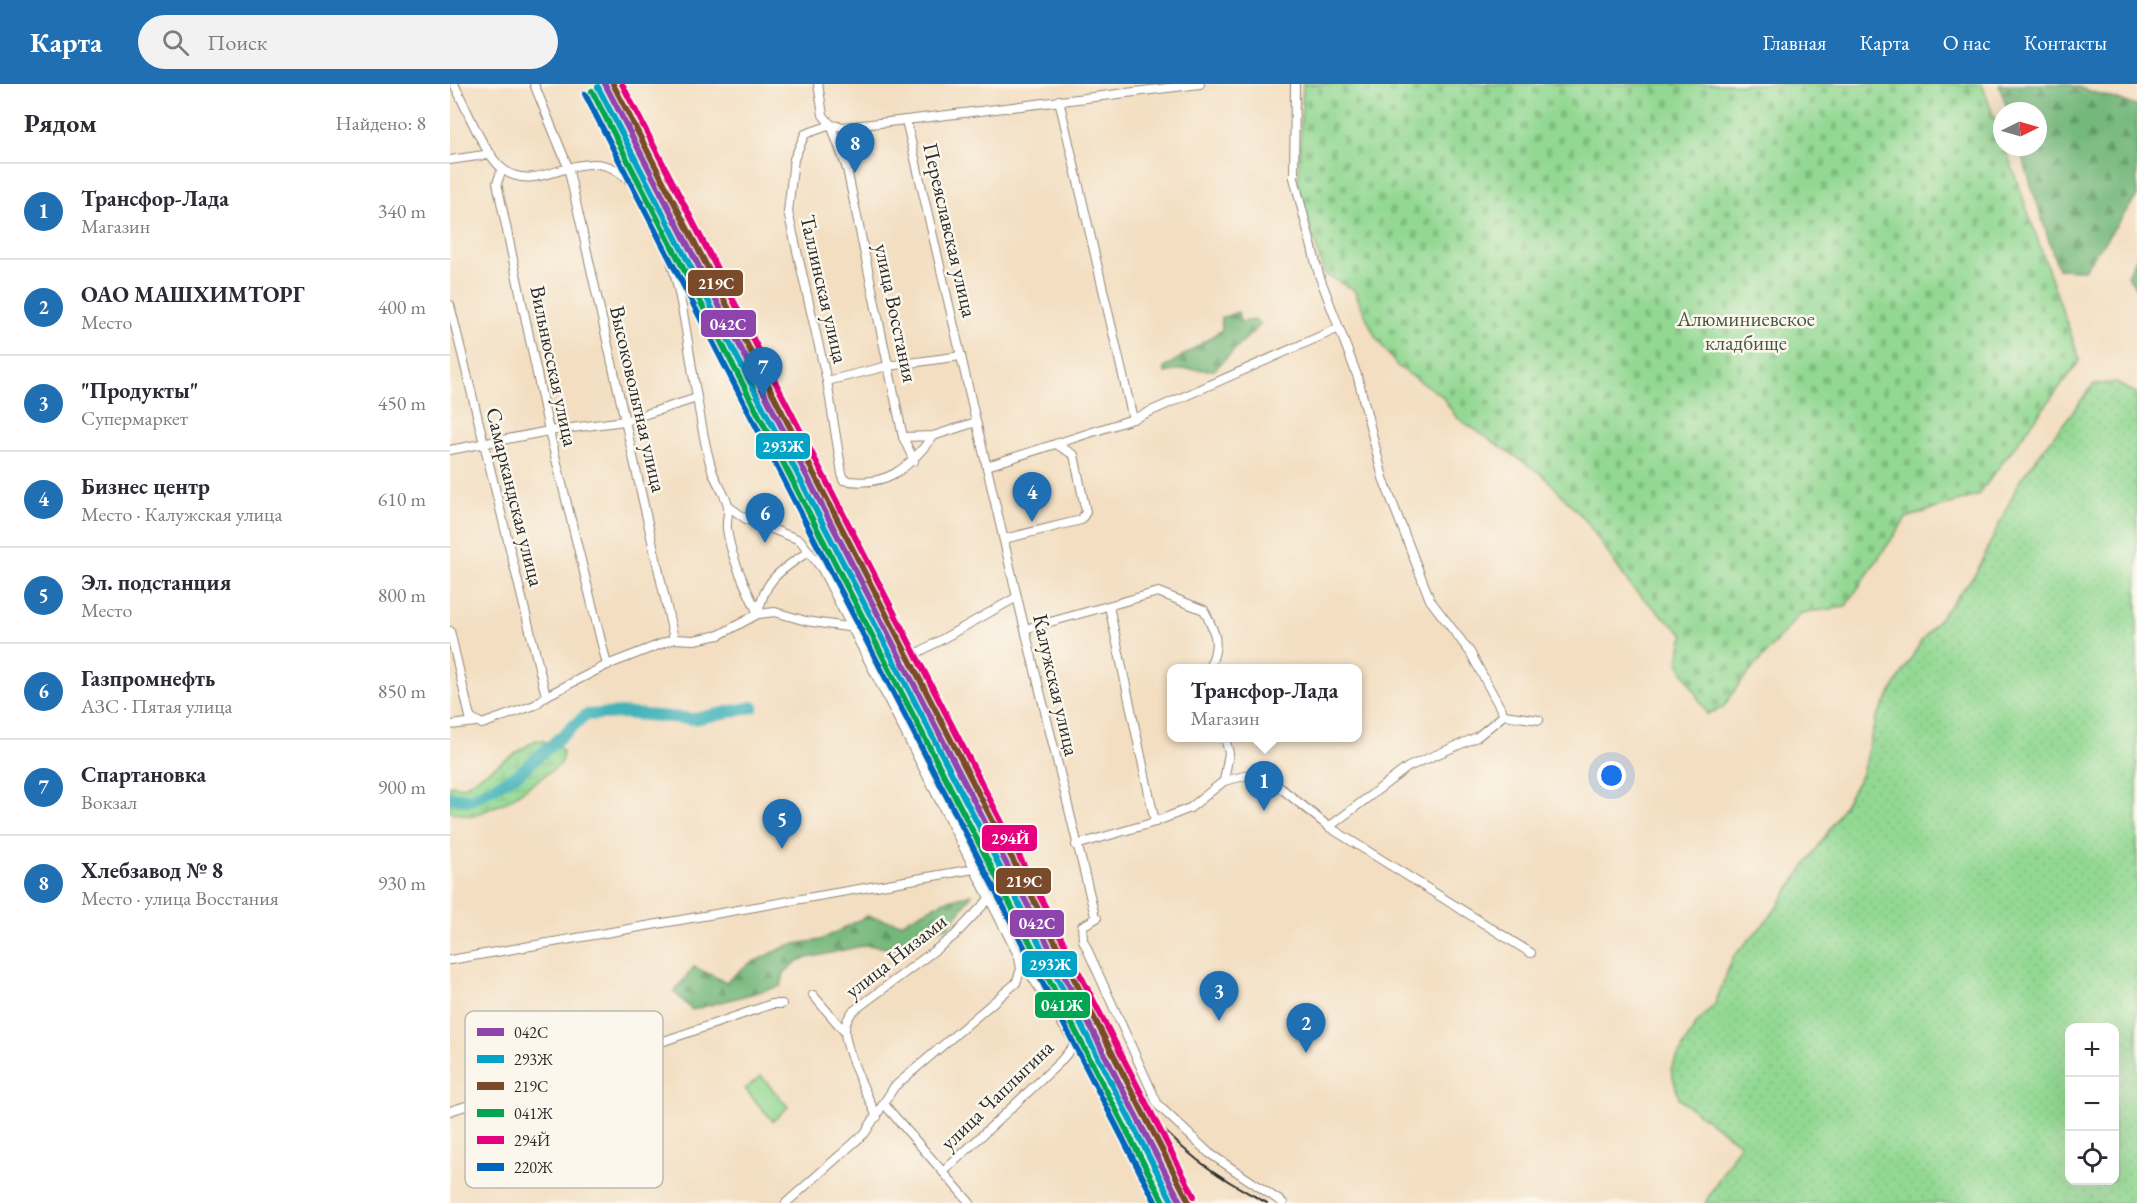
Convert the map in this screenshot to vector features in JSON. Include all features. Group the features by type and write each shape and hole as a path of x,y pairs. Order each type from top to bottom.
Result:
{"street":[{"path":"454,84 491,154 502,169 517,178 533,177 568,166 597,164 616,169 632,183 647,205 664,239 674,269 712,472 728,506 727,528 734,560 758,614"},
{"name":"Высоковольтная улица","path":"534,84 568,166 674,639"},
{"path":"818,84 823,115 831,125"},
{"path":"906,120 1200,84"},
{"path":"1295,84 1294,178 1319,275 1358,378 1383,478 1430,600 1470,652 1504,715"},
{"path":"1059,100 1133,419"},
{"name":"Переяславская улица","path":"831,125 843,127 906,120 987,466"},
{"name":"улица Восстания","path":"831,125 847,169 903,437 914,461"},
{"name":"Таллинская улица","path":"831,125 805,134 794,159 788,212 826,381 843,480 859,483 884,479 914,461"},
{"path":"450,160 491,154"},
{"name":"Вильнюсская улица","path":"502,169 497,183 549,431 607,665"},
{"name":"Самаркандская улица","path":"450,305 482,443 546,696"},
{"path":"987,466 1133,419 1339,328"},
{"path":"826,381 888,366 961,356"},
{"path":"450,450 549,431 624,421 697,398"},
{"path":"903,437 933,436 976,422"},
{"path":"914,461 933,436"},
{"path":"1004,538 1081,520 1086,512 1074,454 1056,444"},
{"name":"Калужская улица","path":"987,466 1076,845 1096,915 1082,926 1083,940 1158,1105 1209,1153 1283,1203"},
{"path":"728,506 746,519 800,540 822,569 1018,954 1021,969 1016,983 894,1087 865,1133 786,1203"},
{"path":"758,614 762,595 775,575 808,551"},
{"path":"1025,629 1158,592 1204,610 1213,629 1218,651 1212,664"},
{"path":"921,651 1017,597"},
{"path":"1109,606 1155,822"},
{"path":"450,725 473,720 482,724 536,705 546,696 607,665 674,639 706,639 758,614 775,612 806,621 854,628"},
{"path":"450,632 473,720"},
{"path":"1329,827 1408,767 1476,737 1504,715 1539,720"},
{"path":"1224,781 1229,753 1226,742"},
{"path":"1076,845 1155,822 1190,808 1224,781 1253,774 1272,781 1329,827 1531,953"},
{"path":"450,960 974,869"},
{"name":"улица Низами","path":"877,1117 858,1074 844,1031 852,1012 954,936 989,899"},
{"name":"улица Чаплыгина","path":"943,1172 1060,1062 1075,1044 1018,954"},
{"path":"813,995 844,1031"},
{"path":"663,1042 772,1004 782,1004"},
{"path":"884,1104 970,1203"},
{"path":"450,1111 465,1106"}],"green space":[{"name":"Алюминиевское кладбище","path":"1303,84 1982,84 1993,115 1993,156 2008,156 2080,360 1978,495 1906,518 1845,607 1801,613 1737,687 1723,708 1707,714 1678,662 1684,635 1632,588 1586,521 1543,475 1456,417 1442,396 1397,366 1375,336 1354,290 1324,274 1298,185"},
{"path":"1999,84 2068,84 2137,106 2137,196 2084,270 2058,269 2022,156 2047,156 2047,102 2005,102"},
{"path":"2137,258 2137,288 2127,275"},
{"path":"1238,312 1240,322 1254,320 1261,324 1214,370 1182,369 1165,373 1164,368 1222,330 1221,318"},
{"path":"2116,383 2137,394 2137,1203 1705,1203 1740,1144 1679,1099 1671,1069 1696,1024 1715,1004 1733,957 1770,917 1830,829 1862,774 1876,718 1922,640 1976,573 2020,480 2094,384"},
{"path":"536,740 553,743 563,751 561,764 506,802 473,816 450,812 450,785 463,787"},
{"path":"972,894 949,927 928,930 896,949 866,945 799,960 784,973 781,986 692,1010 674,992 694,967 726,982 747,965 789,945 821,940 867,916 901,923 944,901"},
{"path":"761,1076 788,1107 773,1121 745,1089"}],"waterway":[{"path":"450,797 470,800 518,774 586,715 621,713 694,719 753,707"}],"railway":[{"path":"646,164 718,272 1142,1103 1183,1148 1214,1172 1267,1203"}],"transit line":[{"name":"042С","path":"605,84 1181,1203"},
{"name":"219С","path":"613,84 1188,1200"},
{"name":"294Й","path":"622,84 1194,1196"},
{"name":"293Ж","path":"598,87 1173,1203"},
{"name":"041Ж","path":"592,91 1164,1203"},
{"name":"220Ж","path":"585,94 1156,1203"}],"place":[{"name":"Хлебзавод № 8","path":"855,173"},
{"name":"Спартановка","path":"763,397"},
{"name":"Бизнес центр","path":"1032,522"},
{"name":"Газпромнефть","path":"765,543"},
{"name":"Трансфор-Лада","path":"1264,811"},
{"name":"Эл. подстанция","path":"782,849"},
{"name":"\"Продукты\"","path":"1219,1021"},
{"name":"ОАО МАШХИМТОРГ","path":"1306,1053"}]}
